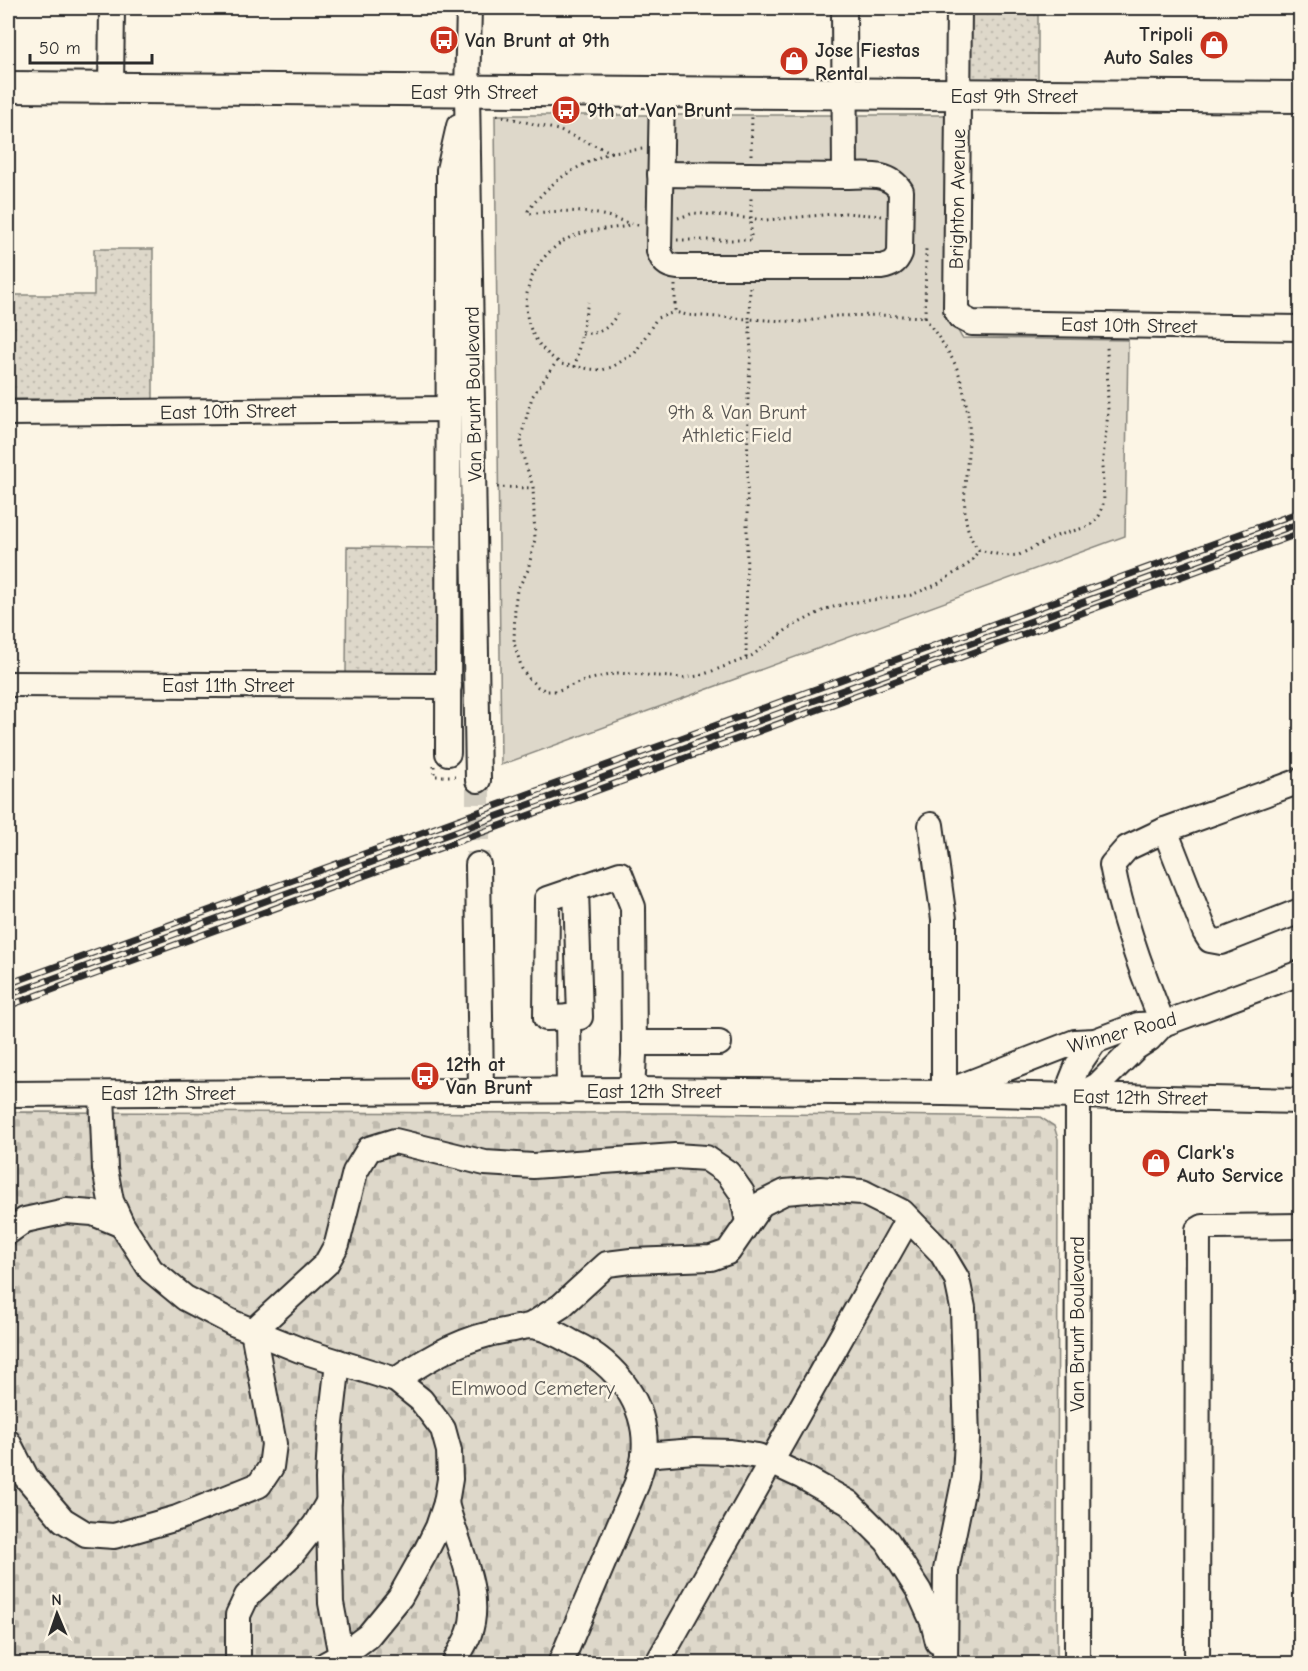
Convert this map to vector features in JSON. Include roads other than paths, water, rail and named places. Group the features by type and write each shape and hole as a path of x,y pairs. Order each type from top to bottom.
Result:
{"main road":[{"name":"East 9th Street","path":"8,87 1300,97"}],"street":[{"path":"111,88 112,8"},
{"name":"Van Brunt Boulevard","path":"466,778 469,8"},
{"path":"844,8 845,176"},
{"name":"Brighton Avenue","path":"959,8 956,309 960,316"},
{"path":"441,758 449,686 449,170 467,92"},
{"path":"660,174 884,176 901,191 898,260 891,265 881,267 670,266 663,261 659,251 660,174 662,93"},
{"name":"East 10th Street","path":"960,316 972,323 1300,328"},
{"name":"East 10th Street","path":"8,413 449,409"},
{"name":"East 11th Street","path":"8,684 449,686"},
{"path":"1078,1096 1098,1085 1163,1024 1141,970 1112,865 1127,848 1166,830 1300,780"},
{"path":"931,825 944,919 944,1094"},
{"path":"1166,830 1204,932 1210,940 1221,942 1300,911"},
{"path":"478,865 481,1091"},
{"path":"576,889 580,1017 546,1018 547,899 620,873 633,907 632,1090"},
{"name":"Winner Road","path":"944,1094 1075,1042 1095,1041 1137,1025 1163,1024 1300,973"},
{"path":"568,1017 569,1091"},
{"name":"Van Brunt Boulevard","path":"1077,1664 1078,1096 1071,1082 1077,1067 1095,1041"},
{"path":"634,1042 719,1042"},
{"name":"East 12th Street","path":"8,1094 632,1090 1300,1101"},
{"path":"102,1094 105,1169 111,1201 122,1225 152,1270 185,1298 233,1323 300,1350 396,1380 421,1400 443,1430 449,1450 450,1479 446,1503 438,1527 400,1597 368,1636 334,1660"},
{"path":"254,1331 326,1264 337,1244 354,1172 369,1149 395,1141 485,1163 533,1166 675,1156 706,1158 728,1173 742,1193 748,1222"},
{"path":"396,1380 458,1343 496,1332 530,1326 561,1306 607,1264 711,1258 728,1252 761,1203 785,1192 819,1189 862,1192 902,1212 941,1252 957,1279 963,1308 967,1449 965,1477 946,1570 944,1664"},
{"path":"8,1232 25,1220 66,1211 93,1213 122,1225"},
{"path":"657,1664 902,1231 910,1221"},
{"path":"1197,1664 1198,1230 1203,1227 1300,1226"},
{"path":"530,1326 554,1333 584,1348 616,1373 633,1397 642,1427 644,1455 637,1483 560,1664"},
{"path":"8,1442 26,1478 63,1520 86,1534 114,1536 177,1518 260,1485 271,1467 274,1444 254,1331"},
{"path":"334,1660 329,1501 331,1423 338,1362"},
{"path":"644,1455 694,1451 731,1452 758,1456 849,1503 887,1541 919,1592 933,1622 944,1664"},
{"path":"238,1664 238,1615 247,1596 292,1554 315,1525 329,1501"},
{"path":"446,1503 470,1580 474,1608 469,1634 454,1664"}],"tunnel":[{"path":"478,780 478,865"}],"railway":[{"path":"8,984 1300,512"},
{"path":"8,995 1300,523"},
{"path":"8,1006 1300,533"}],"place":[{"name":"Van Brunt at 9th","path":"444,40"},
{"name":"Tripoli Auto Sales","path":"1214,45"},
{"name":"Jose Fiestas Rental","path":"794,61"},
{"name":"9th at Van Brunt","path":"566,110"},
{"name":"12th at Van Brunt","path":"425,1076"},
{"name":"Clark's Auto Service","path":"1156,1163"}],"park label":[{"name":"9th & Van Brunt Athletic Field","path":"737,424"},
{"name":"Elmwood Cemetery","path":"533,1388"}]}
